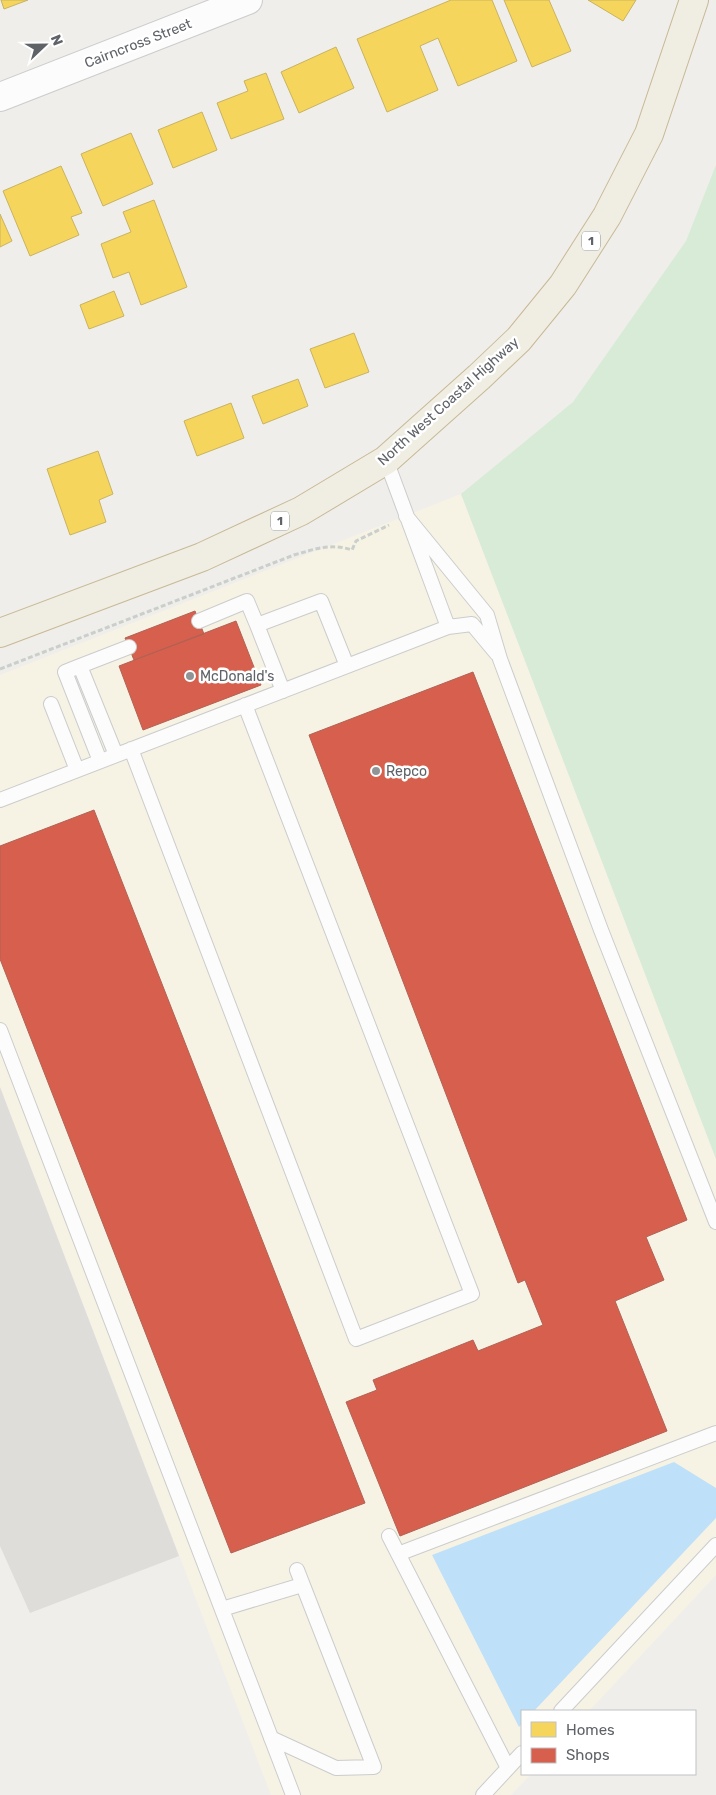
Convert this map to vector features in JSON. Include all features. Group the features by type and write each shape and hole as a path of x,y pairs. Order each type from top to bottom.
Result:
{"highway":[{"name":"North West Coastal Highway","path":"0,634 202,557 302,511 386,460 519,339 563,285 607,216 649,134 694,0"}],"street":[{"name":"Cairncross Street","path":"0,97 248,0"}],"lane":[{"path":"386,460 448,627"},
{"path":"406,516 488,615 500,659 601,930 716,1222"},
{"path":"199,620 247,601 283,691"},
{"path":"257,625 321,601 347,666"},
{"path":"0,800 448,627 472,624 500,659"},
{"path":"100,761 65,672 129,647"},
{"path":"80,666 116,755"},
{"path":"51,704 77,770"},
{"path":"131,749 356,1339 472,1294 245,705"},
{"path":"0,1030 293,1795"},
{"path":"398,1554 716,1433"},
{"path":"389,1536 508,1768"},
{"path":"562,1710 716,1545"},
{"path":"271,1738 336,1768 374,1767 297,1570"},
{"path":"222,1609 302,1585"},
{"path":"483,1795 521,1754"}],"path":[{"path":"0,669 294,555 322,546 340,545 352,550 356,541 406,516"}],"shaded area":[{"path":"461,494 716,1159 716,1575 590,1710 521,1710 521,1775 530,1775 511,1795 271,1795 0,1087 0,675"},
{"path":"0,1087 179,1556 30,1613 0,1546"}],"green space":[{"path":"716,165 716,1159 461,494 573,402 686,241"}],"water":[{"path":"674,1462 716,1488 716,1518 535,1710 521,1710 521,1725 519,1727 432,1555"}],"building: Homes":[{"path":"1,0 28,0 4,9"},
{"path":"451,0 492,0 517,61 458,86 438,38 420,46 438,90 387,112 357,39"},
{"path":"504,0 549,0 571,51 532,67"},
{"path":"588,0 636,0 623,21"},
{"path":"336,47 354,88 299,113 281,72"},
{"path":"266,73 284,119 231,139 217,103 248,91 244,81"},
{"path":"202,112 217,150 173,168 158,130"},
{"path":"131,133 153,184 103,206 81,154"},
{"path":"61,166 82,213 71,217 79,235 30,256 3,191"},
{"path":"154,200 187,287 141,305 129,272 113,278 101,244 131,232 123,212"},
{"path":"0,214 12,241 0,247"},
{"path":"114,291 124,316 89,329 80,305"},
{"path":"354,333 369,372 325,388 310,349"},
{"path":"298,379 308,406 263,424 252,396"},
{"path":"231,403 244,438 197,456 184,421"},
{"path":"98,451 113,494 99,500 106,522 70,535 47,469"}],"building: Shops":[{"path":"195,611 204,634 134,660 125,638"},
{"name":"McDonald's","path":"236,621 261,685 143,730 119,666"},
{"path":"473,672 687,1220 646,1237 664,1280 615,1301 667,1431 400,1536 346,1402 377,1390 373,1380 473,1340 478,1351 543,1325 525,1280 518,1283 309,735"},
{"path":"94,810 365,1503 231,1553 0,959 0,846"}],"place":[{"name":"McDonald's","path":"190,676"},
{"name":"Repco","path":"376,771"}]}
